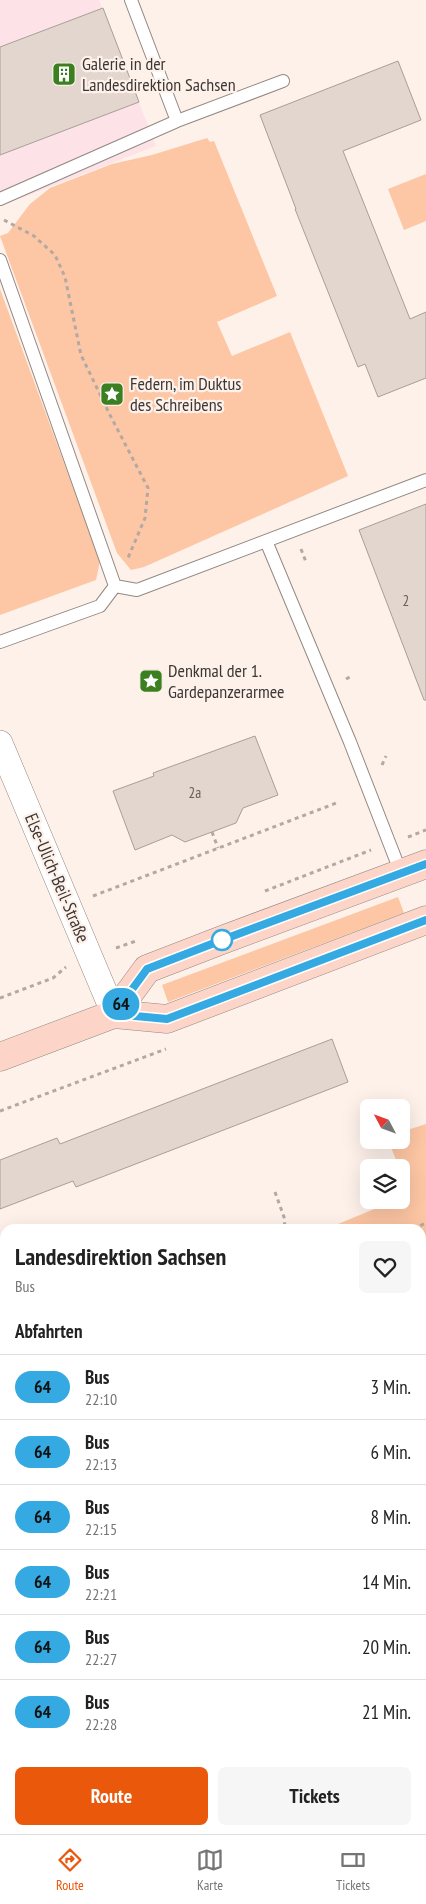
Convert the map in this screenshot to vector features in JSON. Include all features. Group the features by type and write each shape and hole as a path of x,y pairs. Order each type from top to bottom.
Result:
{"main road":[{"path":"114,1014 147,969 414,869"},
{"path":"0,1057 114,1014 167,1019 426,920"}],"street":[{"name":"Else-Ulich-Beil-Straße","path":"0,743 114,1014"}],"lane":[{"path":"131,0 177,121"},
{"path":"0,199 177,121 283,81"},
{"path":"0,260 116,586"},
{"path":"116,586 137,590 426,480"},
{"path":"266,541 350,742 389,843 414,869"},
{"path":"0,642 100,606 116,586"}],"path":[{"path":"0,217 34,236 55,255 65,277 82,354 110,415 148,488 145,518 139,532"},
{"path":"69,906 339,802"},
{"path":"257,894 426,830"},
{"path":"212,832 218,848"},
{"path":"136,941 144,937"},
{"path":"0,998 53,978"},
{"path":"275,1192 285,1220 285,1224"}],"shaded area":[{"path":"0,0 99,0 156,146 0,206"},
{"path":"207,138 210,142 214,141 277,296 217,322 232,356 290,332 348,476 144,567 131,570 117,553 0,236 8,233 30,204 50,188 112,164 152,155"},
{"path":"426,174 426,221 404,230 388,189"},
{"path":"0,289 100,561 96,580 0,615"},
{"path":"398,897 404,913 168,1002 162,985"},
{"path":"426,1124 426,1224 338,1224 374,1209 410,1209 410,1159 396,1159 392,1149 410,1149 410,1129"}],"building":[{"name":"Galerie in der Landesdirektion Sachsen","path":"103,8 139,102 0,155 0,47"},
{"path":"398,61 421,120 343,151 410,319 426,312 426,378 378,397 365,364 358,367 260,115"},
{"path":"426,504 426,700 424,700 359,530"},
{"path":"255,736 278,795 243,808 236,823 185,842 172,835 135,850 113,791 154,776 153,773"},
{"path":"332,1039 348,1082 76,1187 73,1181 0,1209 0,1160 57,1138 60,1144"}],"bus line":[{"name":"64","path":"426,864 147,969 114,1014 167,1019 426,920"}],"place":[{"name":"Galerie in der Landesdirektion Sachsen","path":"64,74"},
{"name":"Federn, im Duktus des Schreibens","path":"112,394"},
{"name":"Denkmal der 1. Gardepanzerarmee","path":"151,681"}]}
